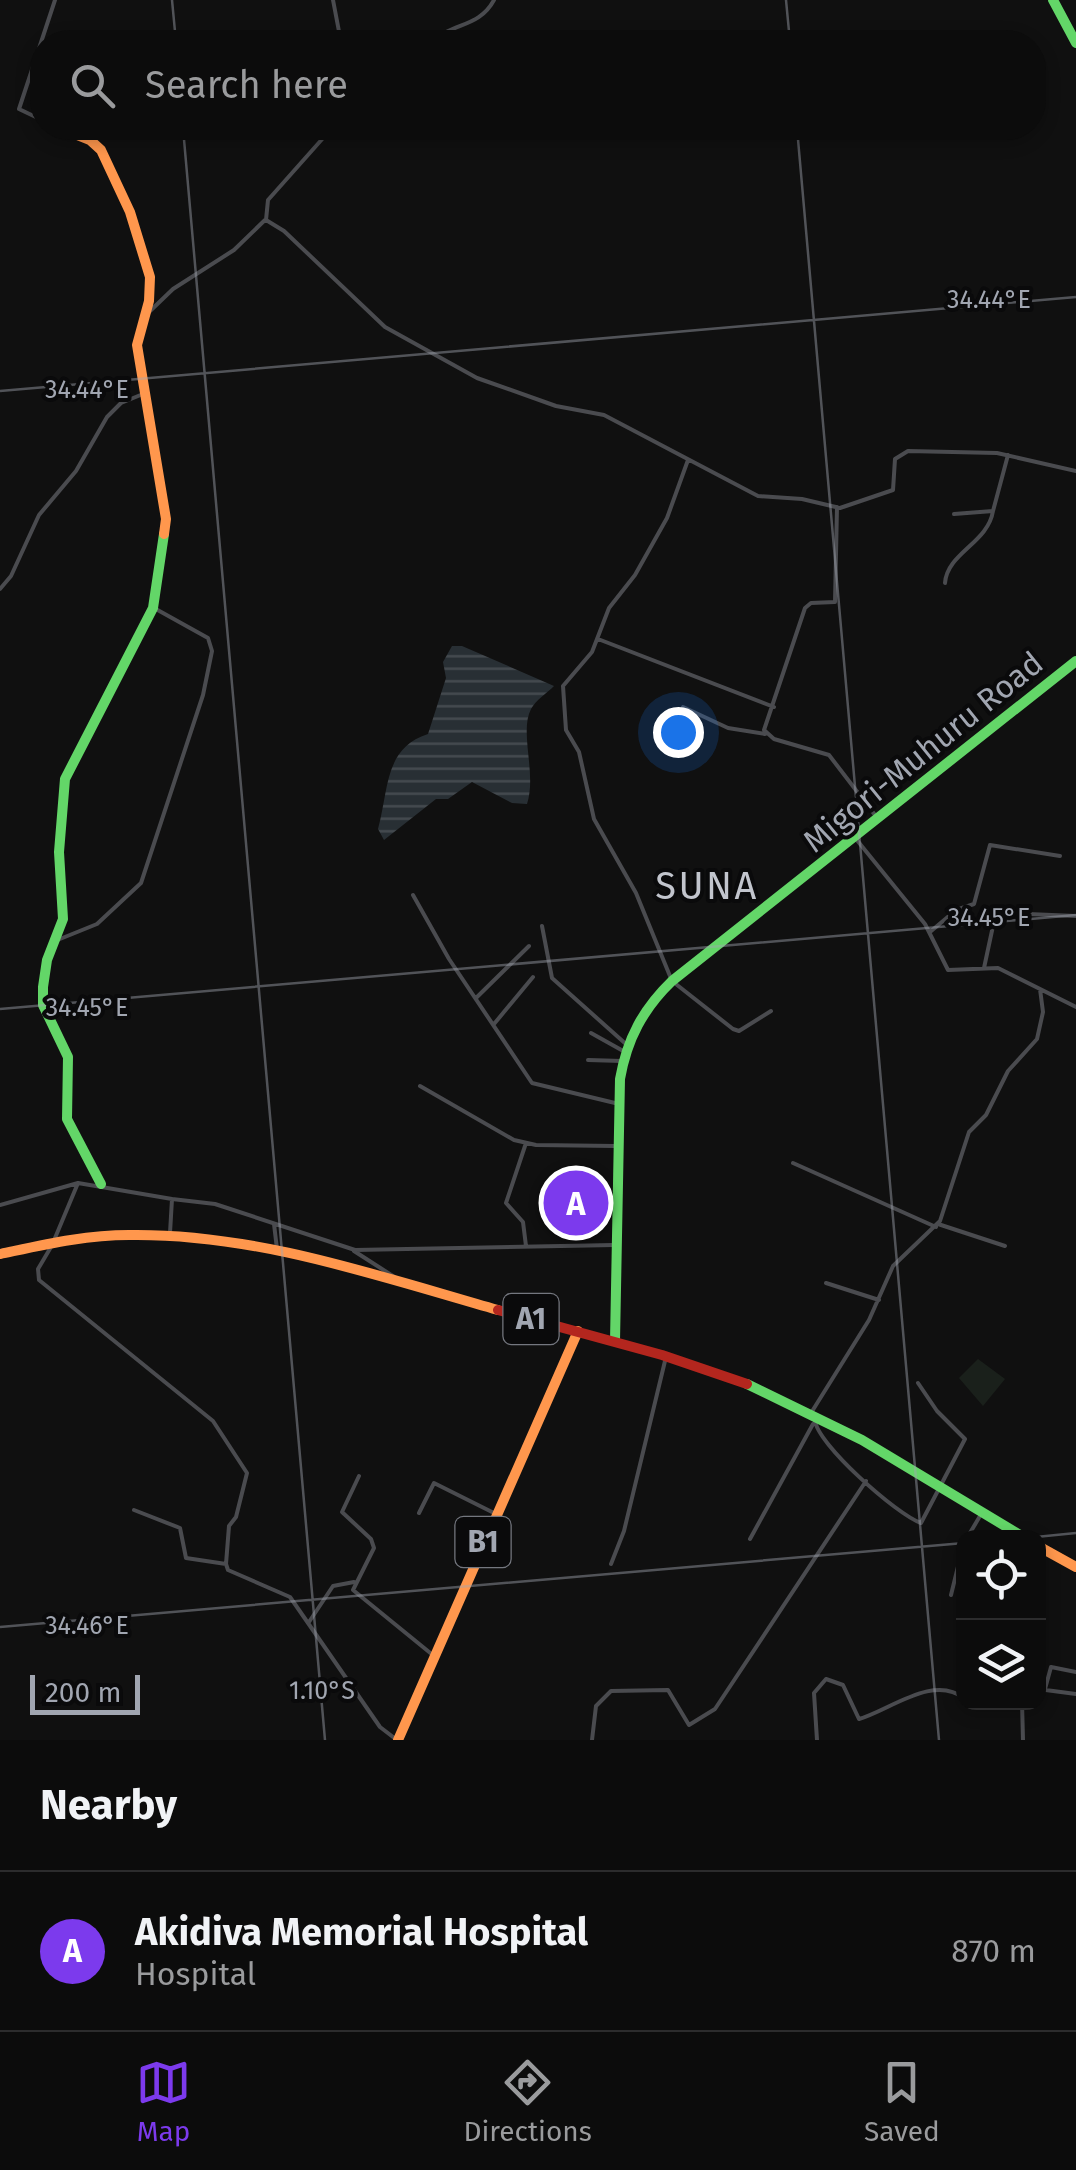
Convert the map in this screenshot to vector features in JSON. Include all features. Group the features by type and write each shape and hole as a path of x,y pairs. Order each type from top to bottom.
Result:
{"main road":[{"path":"1054,0 1076,43"},
{"path":"85,140 96,145 121,194 150,277 136,346 166,520 153,608 64,779 59,852 64,911 45,964 42,1001 66,1050 69,1125 101,1184"},
{"name":"Migori-Muhuru Road","path":"615,1341 620,1104 625,1053 642,1014 672,981 1076,662"},
{"name":"A1","path":"0,1254 55,1241 170,1233 277,1250 400,1282 666,1356 814,1418 942,1487 1011,1530"},
{"name":"B1","path":"397,1740 575,1330"},
{"path":"1046,1551 1076,1568"}],"street":[{"path":"45,30 55,0"},
{"path":"333,0 339,30"},
{"path":"453,30 479,20 494,0"},
{"path":"30,76 19,109 30,114"},
{"path":"145,316 173,289 226,257 266,220 268,200 321,140"},
{"path":"266,220 284,231 396,334 477,378 556,406 604,415 758,496 802,498 836,508 890,494 895,485 896,458 904,452 1008,455 1076,470"},
{"path":"0,589 12,576 39,515 76,470 107,417 120,403 143,394"},
{"path":"945,584 950,568 989,527 1008,455"},
{"path":"688,460 676,502 635,575 609,608 598,639 563,686 566,730 579,752 594,819 636,894 672,981 739,1031 772,1011"},
{"path":"764,734 805,608 836,602 836,508"},
{"path":"954,514 993,512"},
{"path":"55,941 97,924 141,883 203,695 212,651 208,638 153,608"},
{"path":"598,639 774,707"},
{"path":"682,707 731,730 764,734 829,754 878,820"},
{"path":"856,839 930,932 948,970 984,968 1007,972 1076,1007"},
{"path":"930,932 958,909 974,904 990,846 1060,856"},
{"path":"413,895 532,1083 620,1104"},
{"path":"984,968 999,915 1012,911 1076,916"},
{"path":"542,926 552,978 625,1053"},
{"path":"476,998 530,946"},
{"path":"494,1024 533,978"},
{"path":"750,1539 894,1266 937,1225 969,1132 986,1114 1008,1071 1037,1039 1043,1006 1040,989"},
{"path":"591,1033 625,1053"},
{"path":"588,1060 625,1053"},
{"path":"420,1086 499,1134 526,1143 620,1146"},
{"path":"517,1247 523,1222 506,1203 526,1143"},
{"path":"793,1163 937,1225 1005,1246"},
{"path":"78,1184 37,1278 214,1422 248,1473 236,1517 229,1526 228,1570 286,1594 382,1730 397,1740"},
{"path":"0,1206 78,1184 101,1184 215,1204 349,1249 383,1267 400,1282"},
{"path":"170,1233 172,1199"},
{"path":"274,1224 277,1250"},
{"path":"522,1238 526,1247"},
{"path":"349,1249 618,1245"},
{"path":"826,1283 879,1300"},
{"path":"611,1564 624,1531 666,1356"},
{"path":"814,1418 822,1439 898,1511 920,1524 965,1439 937,1411 918,1383"},
{"path":"308,1624 330,1589 354,1582 369,1566 372,1539 342,1512 360,1476"},
{"path":"592,1740 596,1706 611,1691 668,1690 690,1726 715,1709 866,1482"},
{"path":"419,1513 434,1483 496,1514"},
{"path":"134,1510 179,1527 186,1558 226,1564"},
{"path":"971,1530 983,1512"},
{"path":"951,1595 956,1575"},
{"path":"353,1590 354,1582"},
{"path":"345,1584 434,1656"},
{"path":"1046,1679 1051,1667 1076,1672"},
{"path":"817,1740 813,1696 826,1679 843,1685 859,1720 908,1697 942,1689 956,1695"},
{"path":"1046,1690 1076,1694"},
{"path":"1022,1710 1023,1740"}],"shaded area":[{"path":"452,646 462,646 554,686 533,706 528,718 527,804 512,803 472,782 448,799 436,799 384,840 378,829 391,772 403,749 428,734 446,678 443,662"},
{"path":"978,1359 1005,1379 983,1406 959,1378"}],"traffic: fast":[{"path":"1053,0 1076,43"},
{"path":"101,1184 67,1119 68,1057 43,1005 43,987 47,960 63,919 59,852 65,779 153,608 164,534"},
{"path":"615,1341 620,1079 632,1038 653,1002 672,981 1076,661"},
{"path":"747,1384 862,1440 1012,1530"}],"traffic: slow":[{"path":"90,140 101,150 130,212 150,277 149,301 137,345 166,519 164,534"},
{"path":"0,1254 113,1235 223,1241 316,1259 498,1310"},
{"path":"398,1740 578,1331"},
{"path":"1046,1550 1076,1567"}],"traffic: jam":[{"path":"498,1310 662,1355 747,1384"}],"place":[{"name":"Akidiva Memorial Hospital","path":"576,1203"}],"district":[{"name":"SUNA","path":"707,886"}]}
